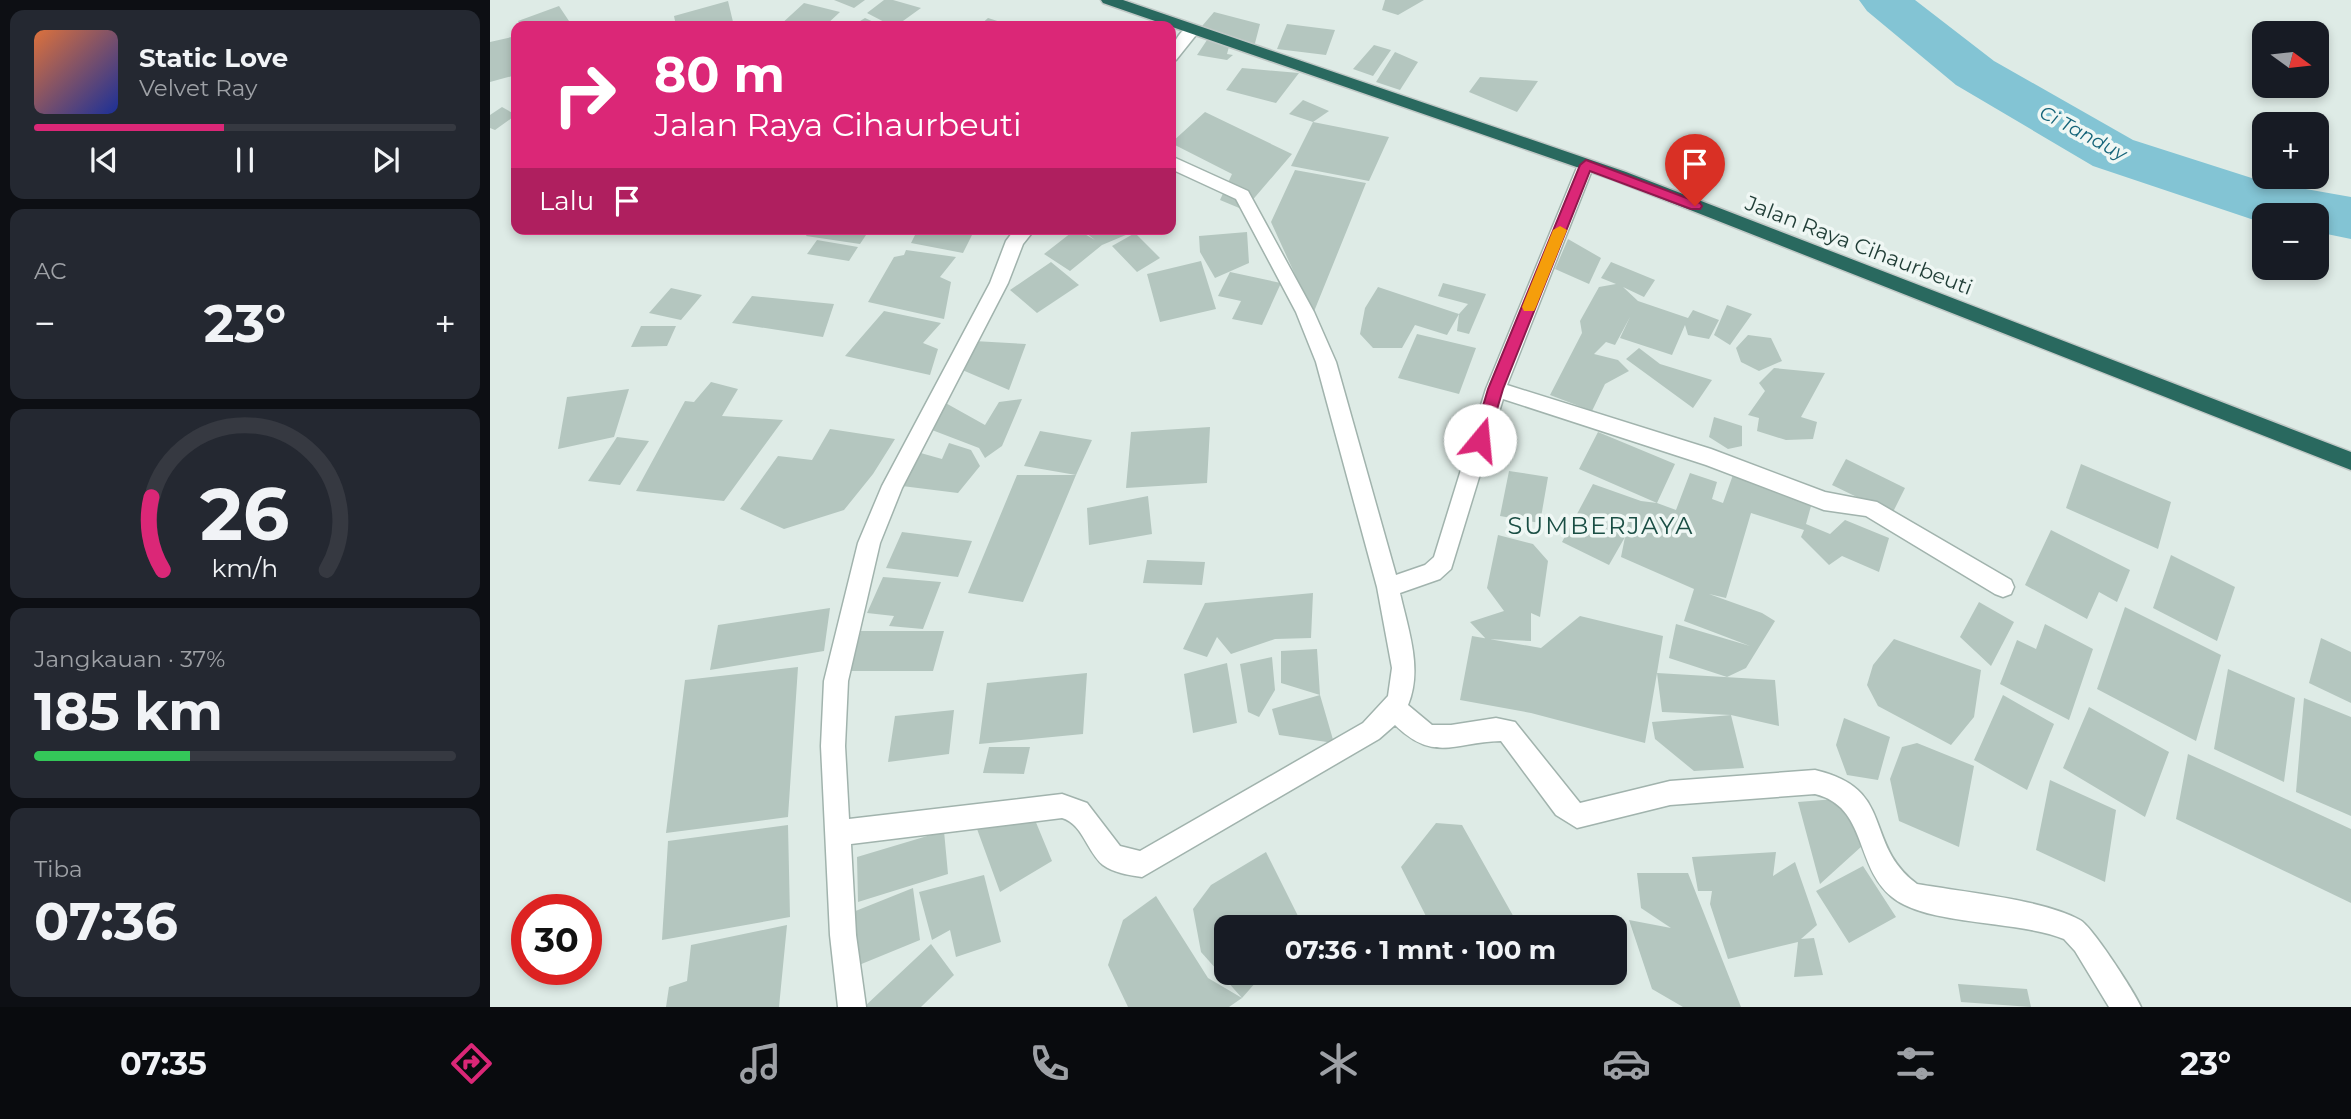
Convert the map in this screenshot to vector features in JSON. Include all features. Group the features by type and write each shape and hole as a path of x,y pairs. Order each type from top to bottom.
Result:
{"highway":[{"name":"Jalan Raya Cihaurbeuti","path":"1108,0 1167,21"},
{"name":"Jalan Raya Cihaurbeuti","path":"1176,24 1586,165 2351,461"}],"street":[{"path":"1176,51 1192,30"},
{"path":"839,833 1062,806 1072,807 1080,812 1111,855 1124,862 1142,863 1371,730 1395,709 1404,681 1404,668 1388,587 1326,362 1305,312 1242,195 1176,164"},
{"path":"1388,587 1432,572 1443,562 1496,389 1586,165"},
{"path":"852,1007 843,935 833,746 836,681 869,543 892,486 999,283 1015,241 1020,235"},
{"path":"1496,389 1711,458 1824,501 1870,508 2003,587"},
{"path":"1395,709 1420,734 1440,740 1496,729 1507,730 1565,806 1577,816 1670,793 1815,782 1832,784 1856,801 1884,869 1896,885 1912,895 2054,922 2073,930 2127,1007"}],"building":[{"path":"834,0 865,0 854,8"},
{"path":"884,0 921,8 903,21 882,21 867,13"},
{"path":"1385,0 1424,0 1398,15 1382,10"},
{"path":"728,1 733,21 675,21 674,16"},
{"path":"804,3 840,12 830,21 784,21"},
{"path":"559,6 569,21 518,21"},
{"path":"1214,12 1260,24 1254,47 1197,32"},
{"path":"1287,24 1335,30 1326,55 1277,49"},
{"path":"511,37 511,76 490,82 490,42"},
{"path":"1207,40 1230,43 1227,54 1233,55 1227,60 1197,55"},
{"path":"1374,45 1391,50 1373,76 1353,69"},
{"path":"1395,52 1418,62 1400,90 1376,82"},
{"path":"1242,68 1299,73 1276,103 1226,90"},
{"path":"1480,77 1538,81 1517,112 1469,92"},
{"path":"1303,100 1329,111 1313,122 1289,114"},
{"path":"502,107 511,112 511,119 495,130 490,128 490,115"},
{"path":"1205,112 1292,154 1244,210 1220,200 1232,174 1176,146 1176,138"},
{"path":"1313,122 1389,137 1369,181 1291,166"},
{"path":"1295,170 1366,183 1313,314 1271,222"},
{"path":"1247,232 1249,263 1215,278 1200,252 1199,236"},
{"path":"807,235 866,235 860,244"},
{"path":"915,235 972,235 963,253 911,243"},
{"path":"1068,235 1086,235 1095,240 1089,235 1126,235 1102,245 1070,271 1044,254"},
{"path":"1131,235 1137,235 1160,258 1137,272 1112,246"},
{"path":"1568,239 1601,258 1589,284 1555,269"},
{"path":"817,240 858,247 849,261 807,254"},
{"path":"906,250 956,257 940,277 951,282 944,319 868,302 894,257 904,255"},
{"path":"1201,261 1216,309 1160,322 1147,274"},
{"path":"1051,262 1079,285 1037,313 1010,290"},
{"path":"1611,262 1655,280 1644,297 1623,287 1638,301 1688,318 1693,310 1719,320 1709,339 1688,335 1685,325 1672,355 1620,338 1630,317 1615,345 1606,342 1594,354 1618,360 1629,371 1605,384 1592,411 1550,395 1582,333 1580,321 1599,287 1616,284 1601,278"},
{"path":"1230,272 1281,283 1262,325 1232,319 1241,301 1218,296"},
{"path":"1443,283 1486,294 1469,334 1457,331 1459,314 1468,304 1438,296"},
{"path":"1378,287 1459,314 1447,335 1415,325 1402,348 1373,348 1360,334 1365,308"},
{"path":"671,288 702,295 681,320 649,313"},
{"path":"752,296 834,304 823,337 732,323"},
{"path":"1727,305 1752,314 1730,345 1714,335"},
{"path":"884,311 941,323 923,343 938,349 930,375 845,356"},
{"path":"641,326 676,326 667,346 631,347"},
{"path":"1417,334 1476,348 1459,394 1398,378"},
{"path":"1748,335 1771,338 1782,361 1759,371 1741,362 1736,348"},
{"path":"974,341 1026,344 1009,390 960,369"},
{"path":"1639,348 1660,364 1712,380 1693,408 1626,359"},
{"path":"1774,368 1825,373 1801,417 1817,422 1813,439 1786,440 1757,431 1759,418 1748,415 1765,391 1759,383"},
{"path":"711,382 738,389 722,416 783,420 724,501 636,491 685,401 694,402"},
{"path":"629,389 614,437 558,449 567,397"},
{"path":"1022,399 1002,446 985,458 979,448 932,430 942,401 985,425 999,402"},
{"path":"1714,417 1742,426 1742,446 1728,449 1709,437"},
{"path":"1210,427 1207,483 1126,488 1131,432"},
{"path":"830,429 895,439 873,474 844,510 784,529 740,509 778,456 812,460"},
{"path":"1040,431 1092,440 1076,475 1024,466"},
{"path":"1598,432 1675,464 1657,503 1579,469"},
{"path":"617,437 649,441 620,485 588,481"},
{"path":"949,443 971,450 980,466 958,493 902,486 910,450 942,459"},
{"path":"1846,459 1905,488 1892,514 1832,485"},
{"path":"2081,464 2171,502 2158,549 2066,508"},
{"path":"1509,471 1548,477 1540,523 1500,516"},
{"path":"1734,472 1813,499 1806,524 1830,534 1845,520 1889,538 1879,572 1842,556 1829,565 1801,537 1804,530 1751,513 1726,598 1709,594 1762,613 1775,621 1746,668 1727,677 1669,658 1676,624 1750,646 1684,621 1694,589 1621,557 1625,537 1609,565 1562,542 1593,484 1641,501 1676,510 1690,473 1717,482 1712,499 1723,503"},
{"path":"1017,475 1076,475 1023,602 968,593"},
{"path":"1148,496 1152,534 1089,545 1087,508"},
{"path":"2051,530 2130,570 2117,602 2099,592 2087,619 2025,585"},
{"path":"902,532 972,541 958,577 886,568"},
{"path":"1498,535 1533,544 1548,561 1540,617 1531,613 1531,641 1486,639 1470,622 1504,611 1487,588"},
{"path":"2171,555 2235,587 2217,641 2153,608"},
{"path":"1147,560 1205,562 1202,585 1143,583"},
{"path":"883,577 941,582 923,629 889,626 894,616 867,613"},
{"path":"1313,593 1311,638 1275,639 1231,654 1217,637 1207,657 1183,649 1205,603"},
{"path":"1979,602 2014,622 1991,666 1960,637"},
{"path":"2125,607 2221,655 2196,741 2097,689"},
{"path":"830,608 824,651 710,670 718,625"},
{"path":"1580,616 1663,636 1645,743 1531,713 1460,700 1472,636 1541,648"},
{"path":"2045,624 2093,649 2069,720 2000,684 2017,640 2036,649"},
{"path":"861,631 944,631 933,671 849,671"},
{"path":"2321,638 2351,652 2351,703 2309,683"},
{"path":"1894,639 1981,670 1974,717 1951,745 1878,706 1867,685 1873,665"},
{"path":"1317,649 1320,695 1281,683 1281,651"},
{"path":"1272,657 1275,690 1259,717 1248,712 1240,664"},
{"path":"1227,663 1237,723 1193,733 1184,674"},
{"path":"798,667 788,817 666,833 685,680"},
{"path":"2228,669 2295,698 2284,782 2214,749"},
{"path":"1087,673 1083,734 979,744 987,683"},
{"path":"1657,673 1775,680 1779,726 1731,715 1662,712"},
{"path":"1320,695 1334,743 1279,735 1272,709"},
{"path":"2003,695 2054,724 2027,790 1974,760"},
{"path":"2304,698 2351,717 2351,816 2296,792"},
{"path":"2089,707 2169,752 2145,817 2063,768"},
{"path":"954,710 949,754 888,762 895,716"},
{"path":"1731,715 1744,768 1694,771 1655,739 1652,722"},
{"path":"1844,718 1890,737 1878,780 1847,775 1836,745"},
{"path":"1917,743 1974,766 1959,847 1899,821 1890,779 1902,747"},
{"path":"989,747 1030,747 1024,774 983,773"},
{"path":"2188,754 2351,829 2351,903 2176,819"},
{"path":"2050,780 2116,810 2105,882 2036,850"},
{"path":"1848,798 1862,846 1820,884 1798,802"},
{"path":"1035,820 1052,861 1000,892 977,829"},
{"path":"1436,823 1462,825 1513,915 1425,915 1401,867"},
{"path":"788,825 790,917 662,940 668,841"},
{"path":"944,831 948,874 858,902 857,857"},
{"path":"1266,852 1298,915 1214,915 1214,967 1201,952 1193,909 1211,885"},
{"path":"1776,852 1773,876 1795,862 1817,925 1801,939 1814,938 1823,975 1794,977 1798,942 1728,959 1710,904 1712,891 1698,891 1692,857"},
{"path":"1863,866 1896,917 1849,943 1816,891"},
{"path":"1637,873 1688,873 1741,1007 1683,1007 1652,989 1629,920 1671,928 1641,908"},
{"path":"984,875 1001,942 956,957 950,930 932,940 919,892"},
{"path":"913,888 920,940 859,965 853,912"},
{"path":"1156,896 1208,978 1214,982 1214,985 1220,985 1242,998 1229,1007 1128,1007 1108,965 1123,920"},
{"path":"787,925 779,1007 666,1007 669,987 687,981 691,945"},
{"path":"931,944 954,975 921,1007 864,1007"},
{"path":"1958,984 2027,989 2031,1007 1961,1002"},
{"path":"1230,985 1253,985 1242,998"}],"waterway":[{"name":"Ci Tanduy","path":"1884,0 1975,73 2113,153 2257,201 2351,218"}],"slow traffic":[{"path":"1529,307 1560,230"}],"district":[{"name":"SUMBERJAYA","path":"1601,525"}],"route":[{"path":"1480,440 1496,389 1586,165 1695,206"}]}
